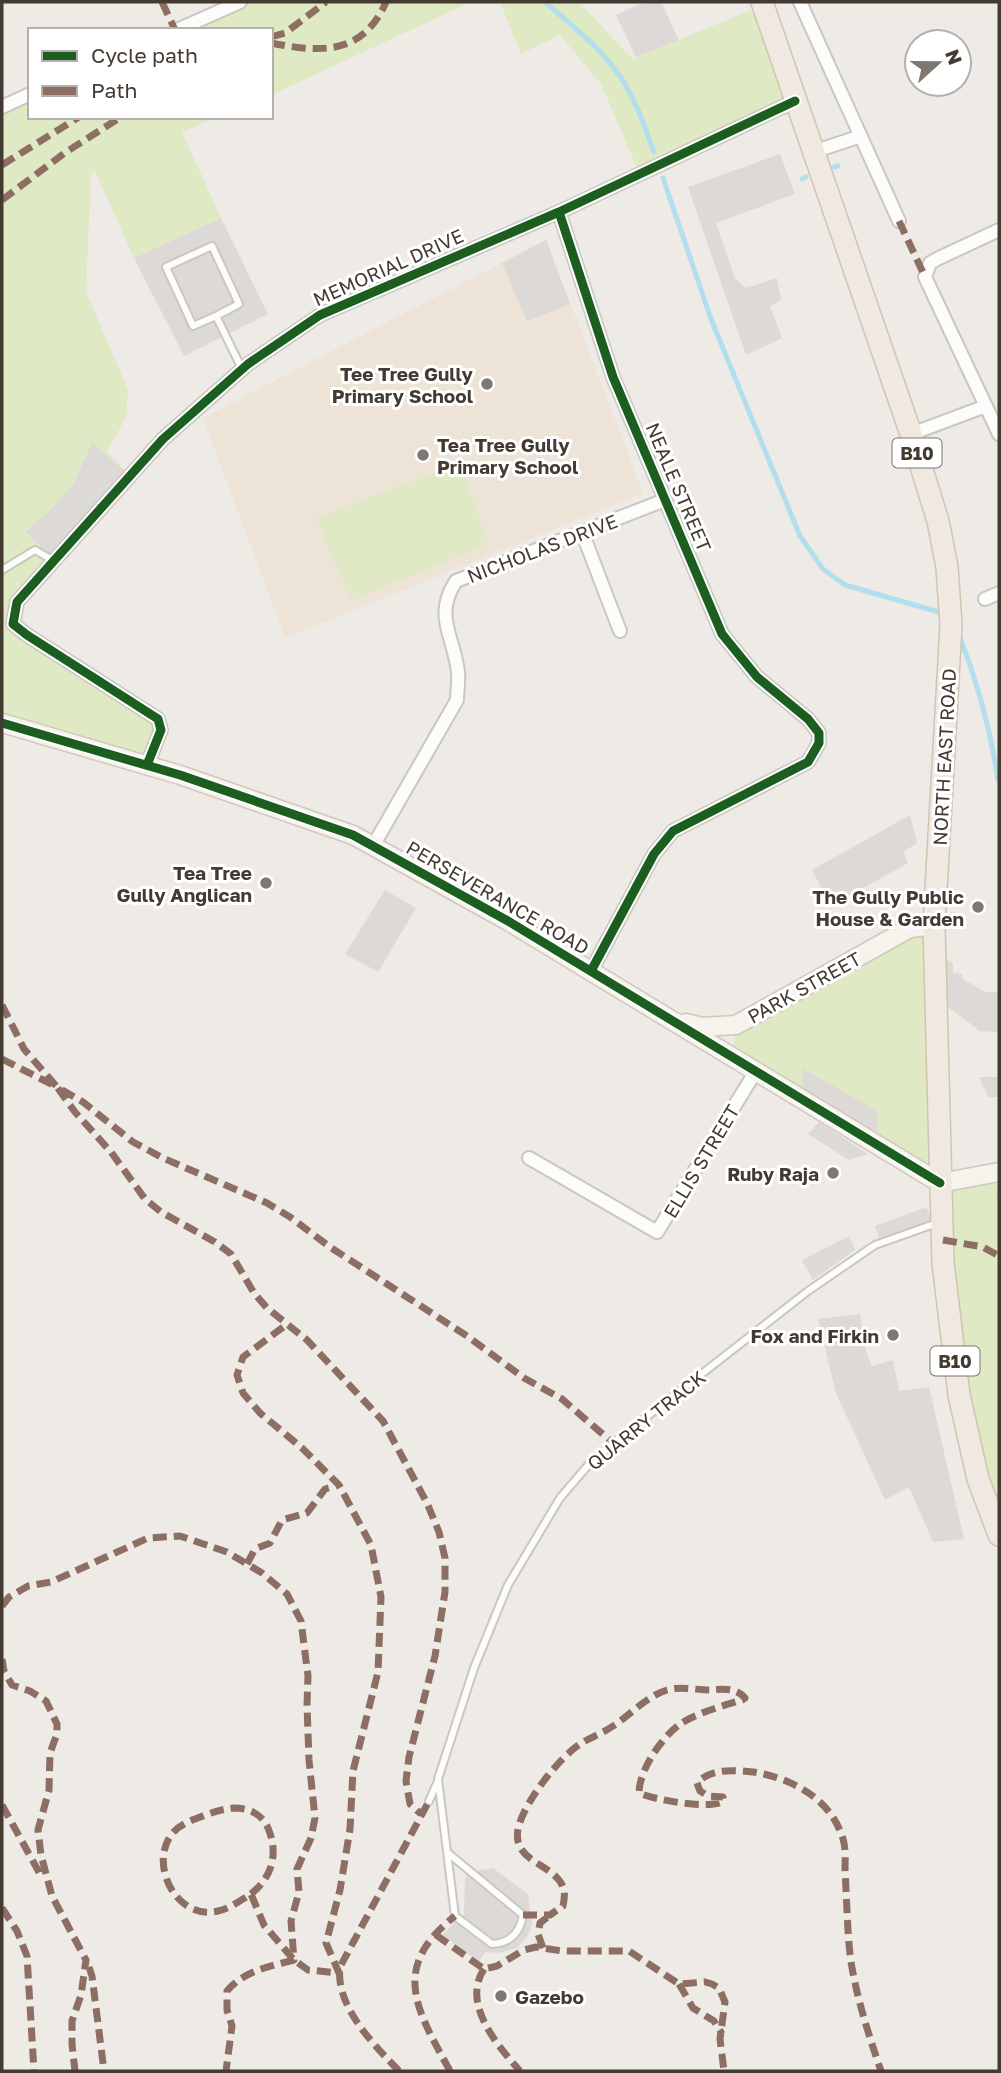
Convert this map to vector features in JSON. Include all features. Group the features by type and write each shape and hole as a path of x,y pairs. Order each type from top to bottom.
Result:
{"main road":[{"name":"NORTH EAST ROAD","path":"762,2 911,434 938,521 947,567 951,625 934,925 943,1263 959,1395 978,1479 999,1535"}],"street":[{"path":"182,28 240,2"},
{"path":"800,2 899,221"},
{"path":"2,107 28,95"},
{"name":"MEMORIAL DRIVE","path":"147,765 161,730 158,719 13,624 17,602 163,439 242,369 320,315 559,212 795,101"},
{"path":"813,152 861,136"},
{"name":"NEALE STREET","path":"559,212 613,377 722,634 757,677 808,719 819,733 819,743 808,762 673,831 653,854 591,971"},
{"path":"999,230 930,263 925,277 999,434"},
{"path":"911,434 986,407"},
{"name":"NICHOLAS DRIVE","path":"373,846 457,700 458,673 444,617 447,595 456,581 665,500"},
{"path":"582,532 620,631"},
{"path":"985,599 999,593"},
{"name":"PERSEVERANCE ROAD","path":"2,723 147,765 353,835 508,921 940,1183"},
{"name":"PARK STREET","path":"669,1018 702,1027 736,1025 910,928 934,925"},
{"path":"733,1057 730,1042 736,1025"},
{"name":"ELLIS STREET","path":"529,1158 657,1232 755,1071"},
{"path":"940,1183 999,1172"}],"lane":[{"path":"212,246 239,304 216,316 193,326 166,267 212,246"},
{"path":"216,316 242,369"},
{"path":"2,569 35,550 54,561"},
{"name":"QUARRY TRACK","path":"448,1853 523,1915 521,1924 510,1939 492,1944 455,1916 439,1779 474,1668 508,1585 559,1498 590,1463 613,1443 808,1291 874,1245 942,1221"},
{"path":"429,1801 439,1779"}],"shaded area":[{"path":"645,2 661,2 679,40 636,57 616,15"},
{"path":"780,154 795,194 716,223 735,278 746,288 777,278 781,300 770,306 782,338 746,355 688,187"},
{"path":"221,218 268,314 184,356 134,258"},
{"name":"Tea Tree Gully Primary School","path":"546,240 643,493 285,638 203,418"},
{"path":"546,240 570,304 527,321 502,263"},
{"path":"92,443 130,475 54,561 26,532 73,485"},
{"path":"910,815 917,843 903,852 908,863 831,906 812,870"},
{"path":"385,890 416,908 378,972 345,954"},
{"path":"935,954 953,963 953,973 962,974 963,979 985,992 999,992 999,1032 980,1031 936,998"},
{"path":"803,1068 877,1111 877,1145 802,1099"},
{"path":"979,1077 999,1077 999,1097 988,1097"},
{"path":"819,1122 868,1154 849,1160 808,1134"},
{"path":"927,1207 932,1225 881,1243 875,1226"},
{"path":"849,1236 855,1250 813,1280 802,1260"},
{"path":"860,1314 866,1351 872,1366 893,1360 899,1391 929,1387 964,1539 933,1542 909,1487 885,1500 836,1393 818,1319"},
{"path":"493,1868 528,1894 532,1925 527,1937 517,1948 499,1953 485,1952 479,1962 442,1935 464,1914 465,1878 480,1870"}],"green space":[{"path":"240,2 471,2 273,94 273,28 182,28"},
{"path":"500,2 578,2 633,59 763,5 795,101 638,170 601,84 560,35 521,54"},
{"path":"28,95 28,119 212,119 182,132 221,218 134,258 95,171 91,173 86,292 128,390 126,417 107,452 130,475 17,602 13,624 158,719 147,765 2,721 2,107"},
{"path":"460,463 488,544 351,600 316,518"},
{"path":"934,925 940,1183 877,1145 876,1111 804,1068 802,1099 733,1057 736,1025"},
{"path":"999,1172 999,1534 978,1479 940,1183"}],"waterway":[{"path":"545,2 593,45 615,70 635,104 654,152"},
{"path":"834,167 838,166"},
{"path":"802,179 806,177"},
{"path":"663,178 711,319 800,536 823,569 845,585 939,612"},
{"path":"959,635 983,707 998,780"}],"marked path":[{"path":"162,2 174,28"},
{"path":"273,36 285,33 326,2"},
{"path":"273,43 323,48 353,41 377,19 386,2"},
{"path":"2,165 76,119"},
{"path":"2,200 66,152 118,119"},
{"path":"899,221 925,277"},
{"path":"2,1005 24,1049 57,1087 83,1102 133,1142 163,1158 267,1203 290,1217 330,1247 467,1336 524,1378 562,1399 613,1443"},
{"path":"2,1059 57,1087 75,1112 111,1152 145,1199 161,1212 231,1254 254,1293 267,1308 307,1340 383,1421 427,1503 439,1532 445,1558 445,1592 435,1656 409,1757 406,1781 410,1804 421,1814"},
{"path":"943,1240 983,1247 999,1256"},
{"path":"251,1894 269,1873 273,1856 268,1828 259,1816 240,1808 222,1810 185,1823 171,1835 163,1861 165,1875 179,1900 190,1908 203,1912 218,1911 251,1894 264,1925 294,1960 308,1970 339,1973 326,1943 340,1890 350,1829 353,1771 378,1672 381,1597 371,1545 339,1485 302,1448 260,1413 243,1393 237,1375 243,1357 286,1325"},
{"path":"247,1564 255,1549 270,1543 282,1520 307,1513 325,1489 339,1485"},
{"path":"2,1606 9,1597 28,1586 51,1582 148,1538 180,1536 227,1552 262,1573 287,1594 301,1621 308,1676 309,1760 315,1818 311,1838 297,1869 299,1892 291,1921 294,1960 249,1974 227,1991 227,2010 232,2026 226,2071"},
{"path":"2,1659 4,1671 12,1685 30,1691 46,1701 57,1724 57,1734 50,1753 49,1790 38,1830 41,1855 52,1896 86,1960 81,1995 72,2021 75,2071"},
{"path":"523,1915 550,1915 563,1906 564,1892 560,1881 527,1855 520,1848 517,1838 519,1825 529,1803 562,1759 580,1744 620,1721 659,1693 678,1688 733,1690 745,1698 694,1716 680,1724 659,1745 647,1764 639,1793 682,1803 717,1804 724,1801 723,1797 708,1796 700,1791 697,1783 716,1772 746,1771 795,1785 808,1792 829,1812 844,1843 851,1962 860,2004 881,2071"},
{"path":"399,2071 368,2037 350,2010 340,1982 340,1967 429,1801"},
{"path":"2,1805 40,1874"},
{"path":"2,1908 17,1931 27,1956 34,2071"},
{"path":"543,1948 538,1934 540,1923 550,1915"},
{"path":"450,2071 428,2028 415,1990 416,1972 422,1954 434,1935 455,1916"},
{"path":"436,1935 484,1969 497,1966 524,1950 536,1947 562,1951 629,1951 679,1984 712,1984 719,1988 725,2002 720,2039 724,2071"},
{"path":"89,1967 104,2071"},
{"path":"484,1969 478,1982 479,2010 493,2037 520,2071"},
{"path":"679,1984 693,2008 714,2021 722,2034"}],"cycle path":[{"path":"147,765 161,730 158,719 13,624 17,602 163,439 248,364 320,315 559,212 795,101"},
{"path":"559,212 613,377 722,634 757,677 808,719 819,733 819,743 808,762 673,831 654,854 591,971"},
{"path":"2,723 180,775 353,835 508,921 940,1183"}],"place":[{"name":"Tee Tree Gully Primary School","path":"487,384"},
{"name":"Tea Tree Gully Primary School","path":"423,455"},
{"name":"Tea Tree Gully Anglican","path":"266,883"},
{"name":"The Gully Public House & Garden","path":"978,907"},
{"name":"Ruby Raja","path":"833,1173"},
{"name":"Fox and Firkin","path":"893,1335"},
{"name":"Gazebo","path":"501,1996"}]}
